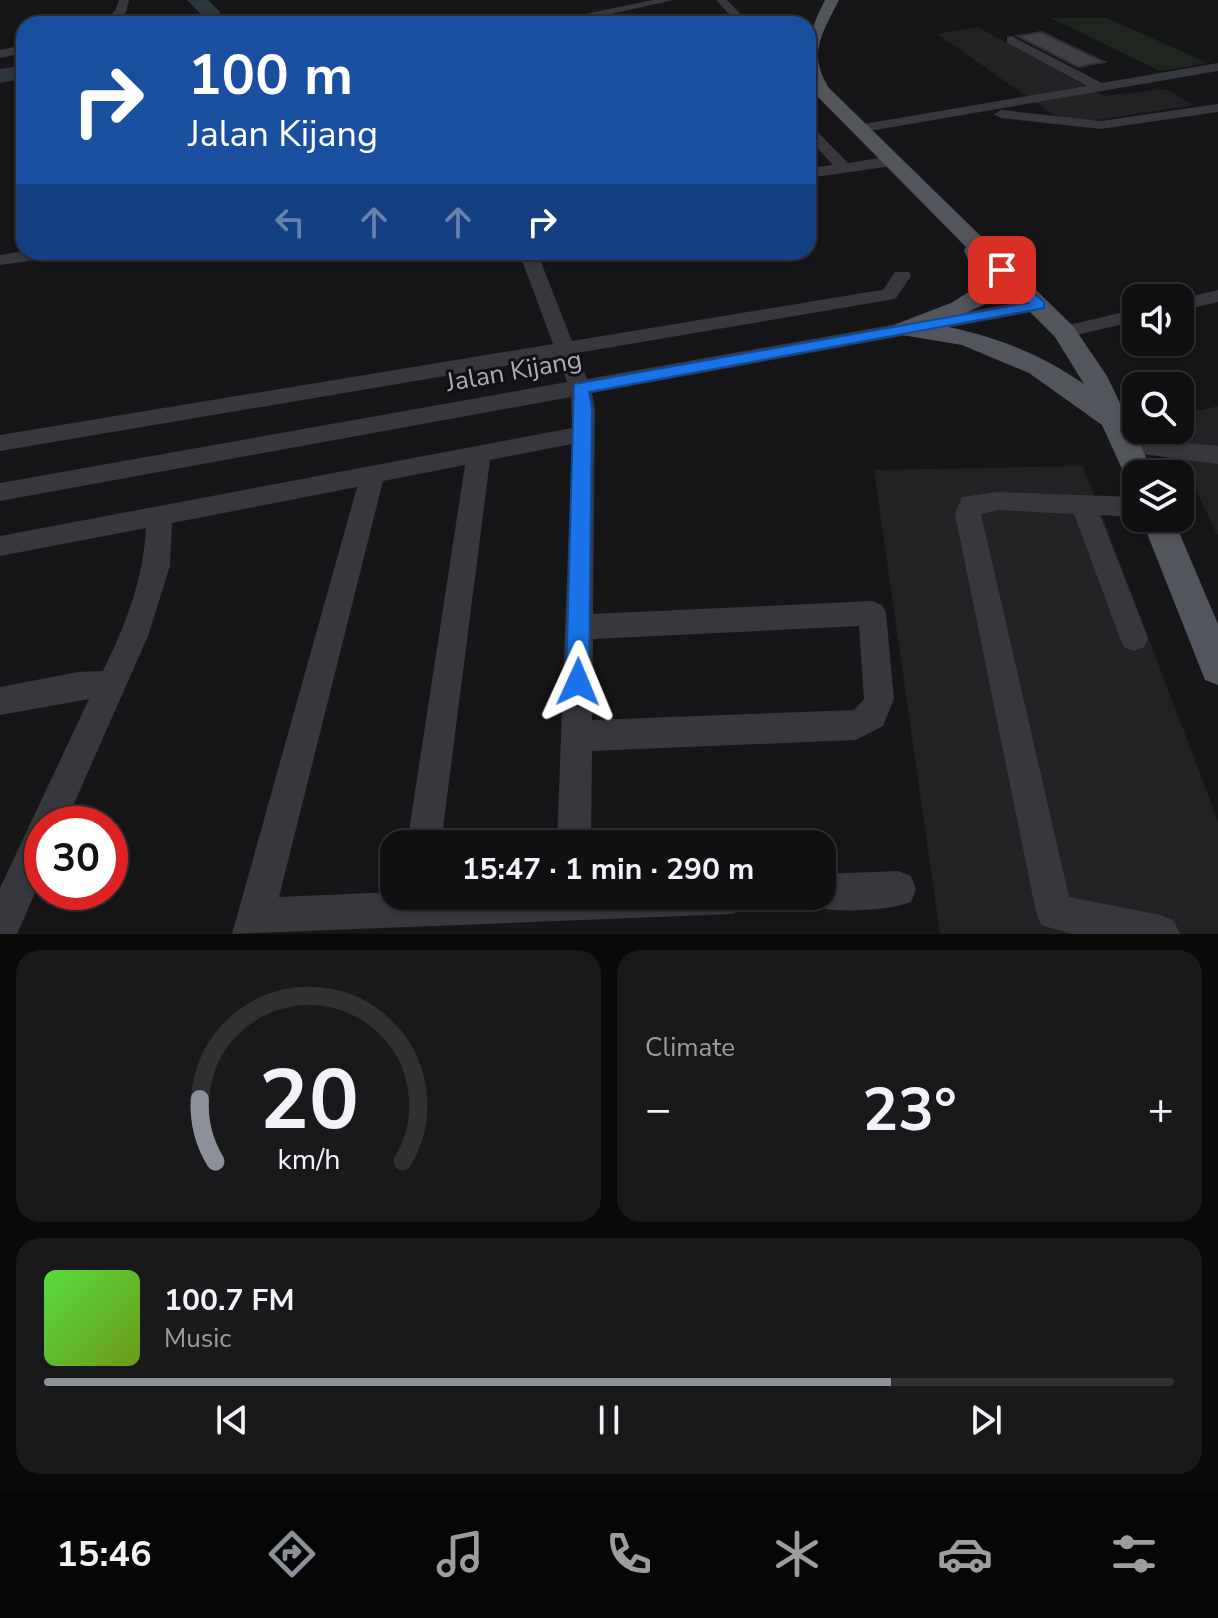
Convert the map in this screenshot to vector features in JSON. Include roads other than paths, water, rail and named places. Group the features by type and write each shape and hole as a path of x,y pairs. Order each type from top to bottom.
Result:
{"main road":[{"path":"816,32 832,0"},
{"path":"816,82 858,129 1064,332 1094,376 1133,460"},
{"path":"905,329 960,308 981,297 990,287 966,234"},
{"path":"905,329 965,335 1003,348 1073,388 1121,433"},
{"path":"1163,532 1218,668"}],"street":[{"path":"602,16 669,0"},
{"path":"721,0 736,16"},
{"path":"1011,40 1103,89"},
{"path":"858,129 1218,67"},
{"path":"975,110 1101,125 1218,108"},
{"path":"816,138 845,168"},
{"path":"816,160 828,151"},
{"path":"816,172 892,161"},
{"path":"531,260 580,388 584,409 574,830"},
{"path":"0,443 889,294 902,276"},
{"path":"1194,302 1218,296"},
{"name":"Jalan Kijang","path":"0,492 1038,305"},
{"path":"1064,332 1122,318"},
{"path":"1121,433 1218,455"},
{"path":"0,546 583,434"},
{"path":"426,830 479,454"},
{"path":"372,475 253,925 380,908"},
{"path":"1122,506 998,501 971,504 968,514 1054,912 1161,934"},
{"path":"1083,505 1134,638"},
{"path":"56,806 134,636 157,566 160,515"},
{"path":"577,736 856,725 869,720 876,712 879,699 872,613 579,627"},
{"path":"0,701 78,686 112,685"},
{"path":"0,929 24,876"},
{"path":"836,891 898,889"}],"waterway":[{"path":"197,0 211,16"},
{"path":"0,76 16,73"}]}
